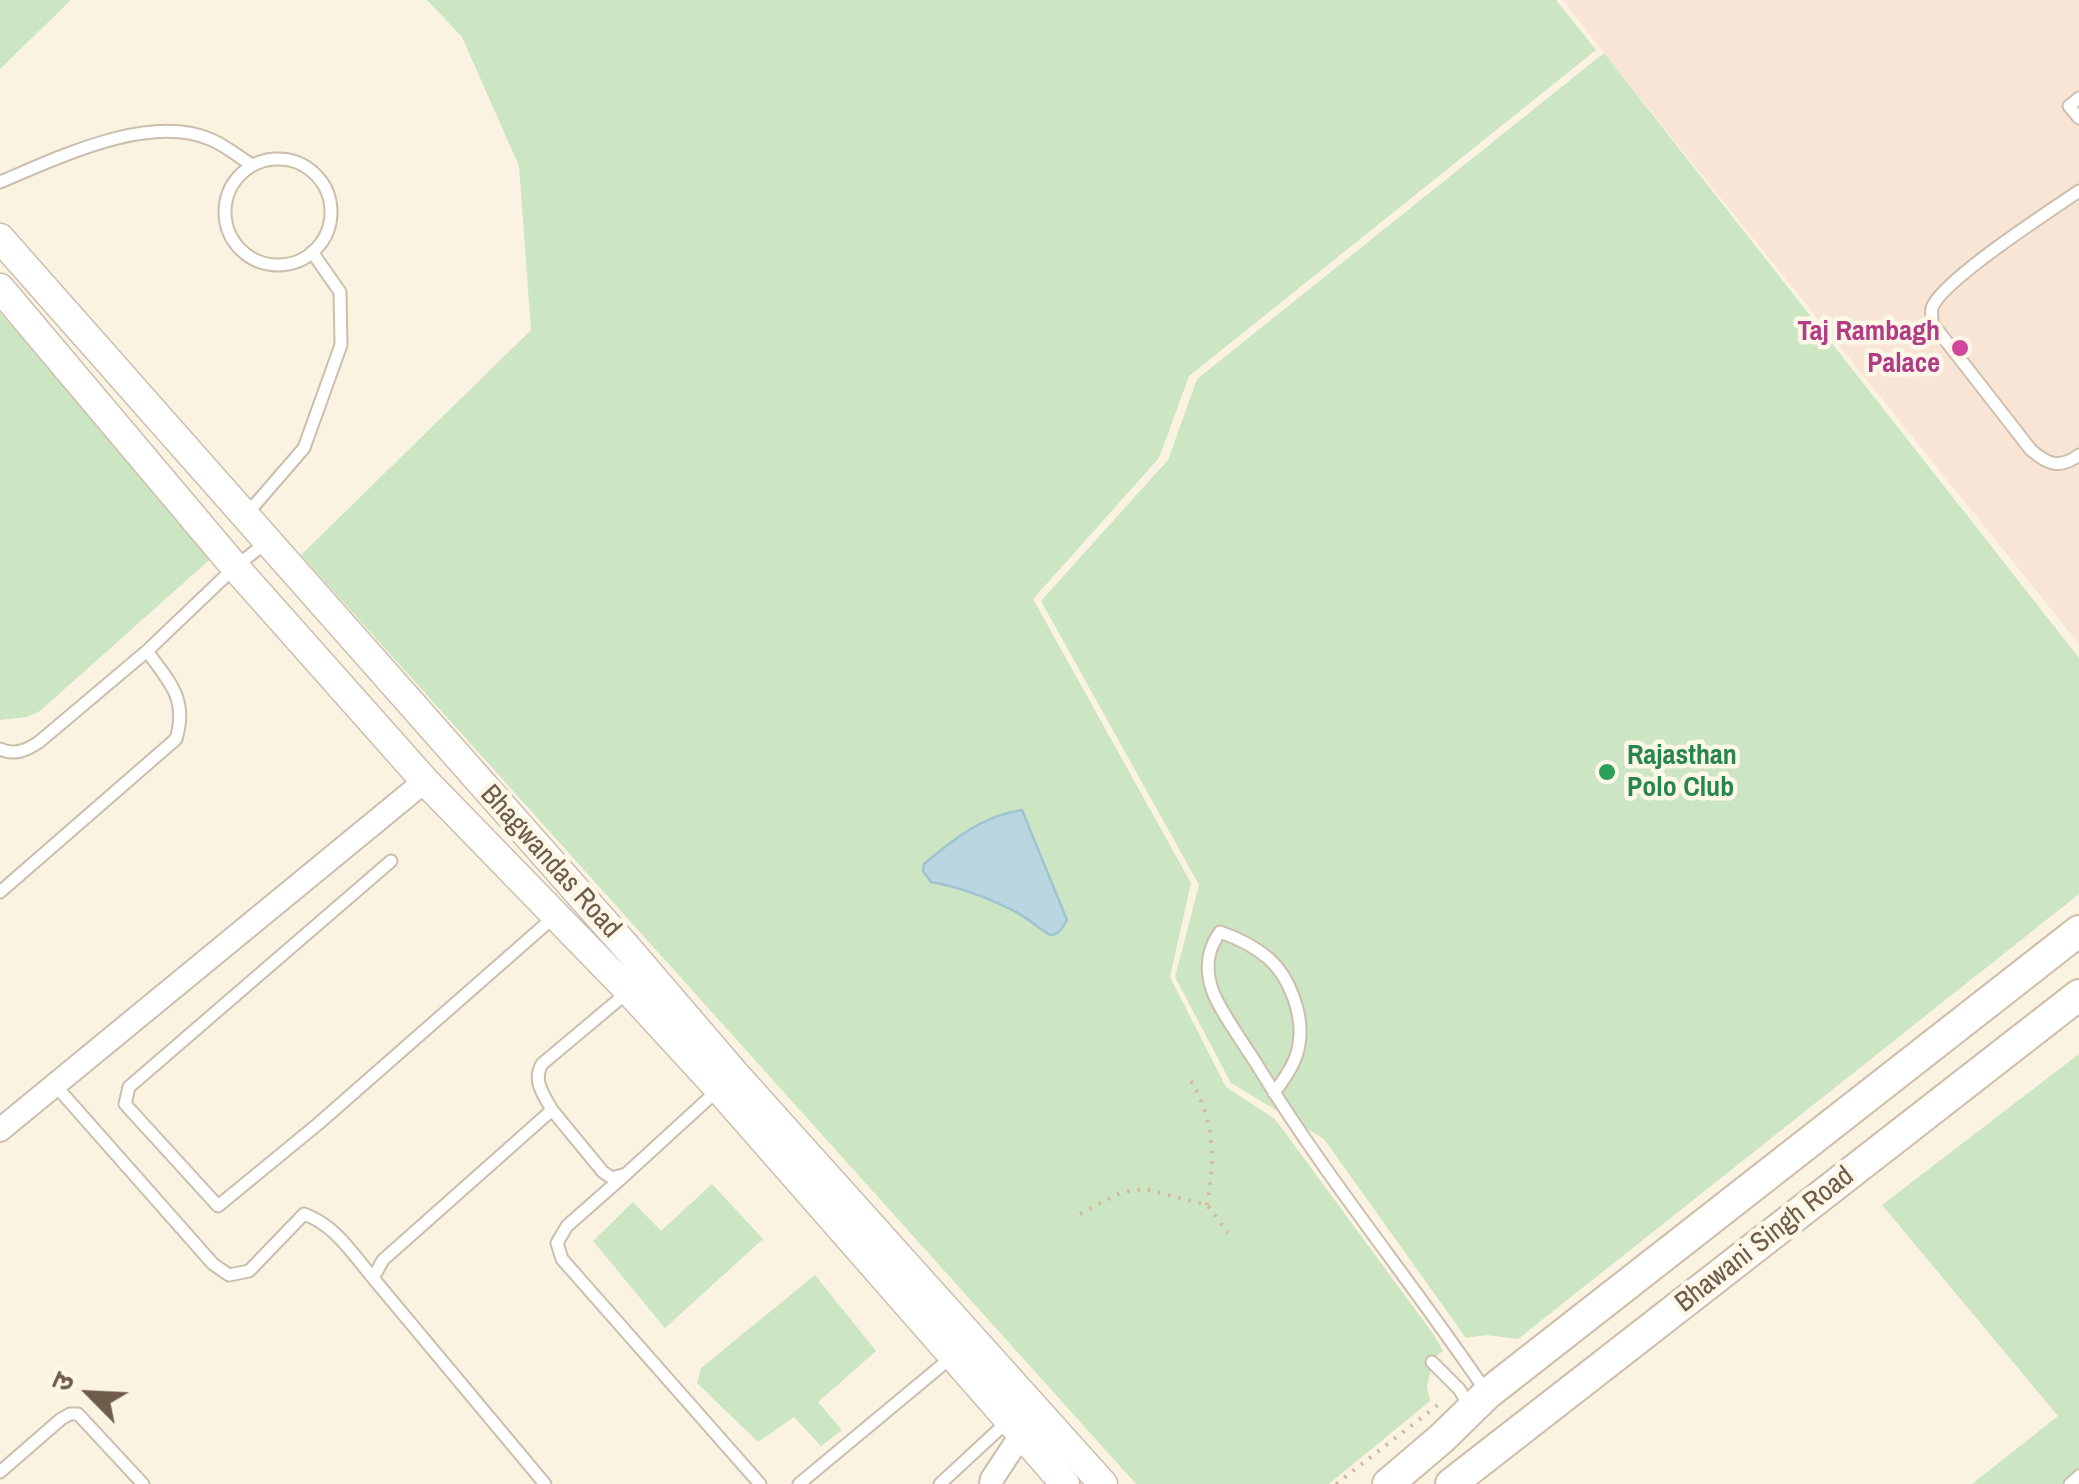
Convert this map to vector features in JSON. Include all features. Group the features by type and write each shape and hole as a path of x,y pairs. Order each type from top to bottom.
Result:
{"main road":[{"path":"1388,1484 1473,1397 2079,931"},
{"name":"Bhawani Singh Road","path":"1452,1484 2079,995"}],"street":[{"name":"Bhagwandas Road","path":"0,238 748,1090 1103,1484"},
{"name":"Bhagwandas Road","path":"0,288 235,567 425,781 629,991 1065,1484"},
{"path":"0,1130 425,781"},
{"path":"991,1484 1015,1428"}],"lane":[{"path":"2079,98 2069,106 2079,118"},
{"path":"0,182 84,148 129,135 170,130 210,139 252,165"},
{"path":"286,159 302,164 326,189 331,206 324,239 298,262 280,265 247,256 227,227 228,192 252,165 286,159"},
{"path":"2078,191 1962,274 1931,310 1932,324 2031,450 2043,461 2060,464 2079,455"},
{"path":"246,514 304,448 341,345 340,292 312,252"},
{"path":"0,749 8,754 28,750 147,651 269,540"},
{"path":"0,892 176,739 182,720 178,695 147,651"},
{"path":"392,861 129,1087 124,1104 218,1206 318,1124 556,915"},
{"path":"1274,1093 1300,1046 1300,1015 1284,979 1270,960 1239,939 1220,932 1210,946 1212,992 1274,1093 1456,1345 1473,1397"},
{"path":"626,1174 612,1178 603,1172 552,1110 538,1083 538,1071 629,991"},
{"path":"55,1085 214,1264 229,1275 248,1271 304,1214 334,1232 546,1484"},
{"path":"718,1090 567,1226 557,1243 562,1259 760,1484"},
{"path":"372,1278 382,1260 552,1110"},
{"path":"800,1484 953,1356"},
{"path":"1432,1362 1473,1397"},
{"path":"0,1472 61,1419 78,1414 143,1484"},
{"path":"940,1484 1015,1428"},
{"path":"2070,1484 2079,1476"}],"path":[{"path":"1191,1082 1209,1122 1212,1177 1207,1205"},
{"path":"1080,1214 1122,1192 1146,1189 1207,1205 1228,1233"},
{"path":"1336,1484 1473,1397"}],"shaded area":[{"name":"Taj Rambagh Palace","path":"1563,0 2079,0 2079,644 1604,53"}],"green space":[{"path":"0,0 71,0 0,69"},
{"path":"427,0 1556,0 1596,50 1189,376 1159,458 1033,599 1191,883 1170,977 1226,1087 1275,1119 1443,1351 1433,1359 1427,1387 1430,1401 1329,1484 1136,1484 301,555 531,330 519,166 462,37"},
{"name":"Rajasthan Polo Club","path":"1604,53 2079,658 2079,894 1518,1339 1487,1335 1466,1338 1324,1139 1231,1083 1175,977 1199,885 1041,601 1168,460 1197,379"},
{"path":"0,313 217,553 40,711 0,720"},
{"path":"2079,1054 2079,1484 1972,1484 2058,1416 1882,1205"},
{"path":"712,1184 763,1239 665,1328 593,1241 633,1202 661,1231"},
{"path":"815,1275 876,1351 818,1402 842,1430 821,1446 794,1417 758,1442 697,1383 701,1368"}],"water":[{"path":"1022,810 1067,920 1053,935 996,903 931,882 923,871 924,864 969,830 994,817"}],"place":[{"name":"Taj Rambagh Palace","path":"1960,348"},
{"name":"Rajasthan Polo Club","path":"1607,772"}]}
